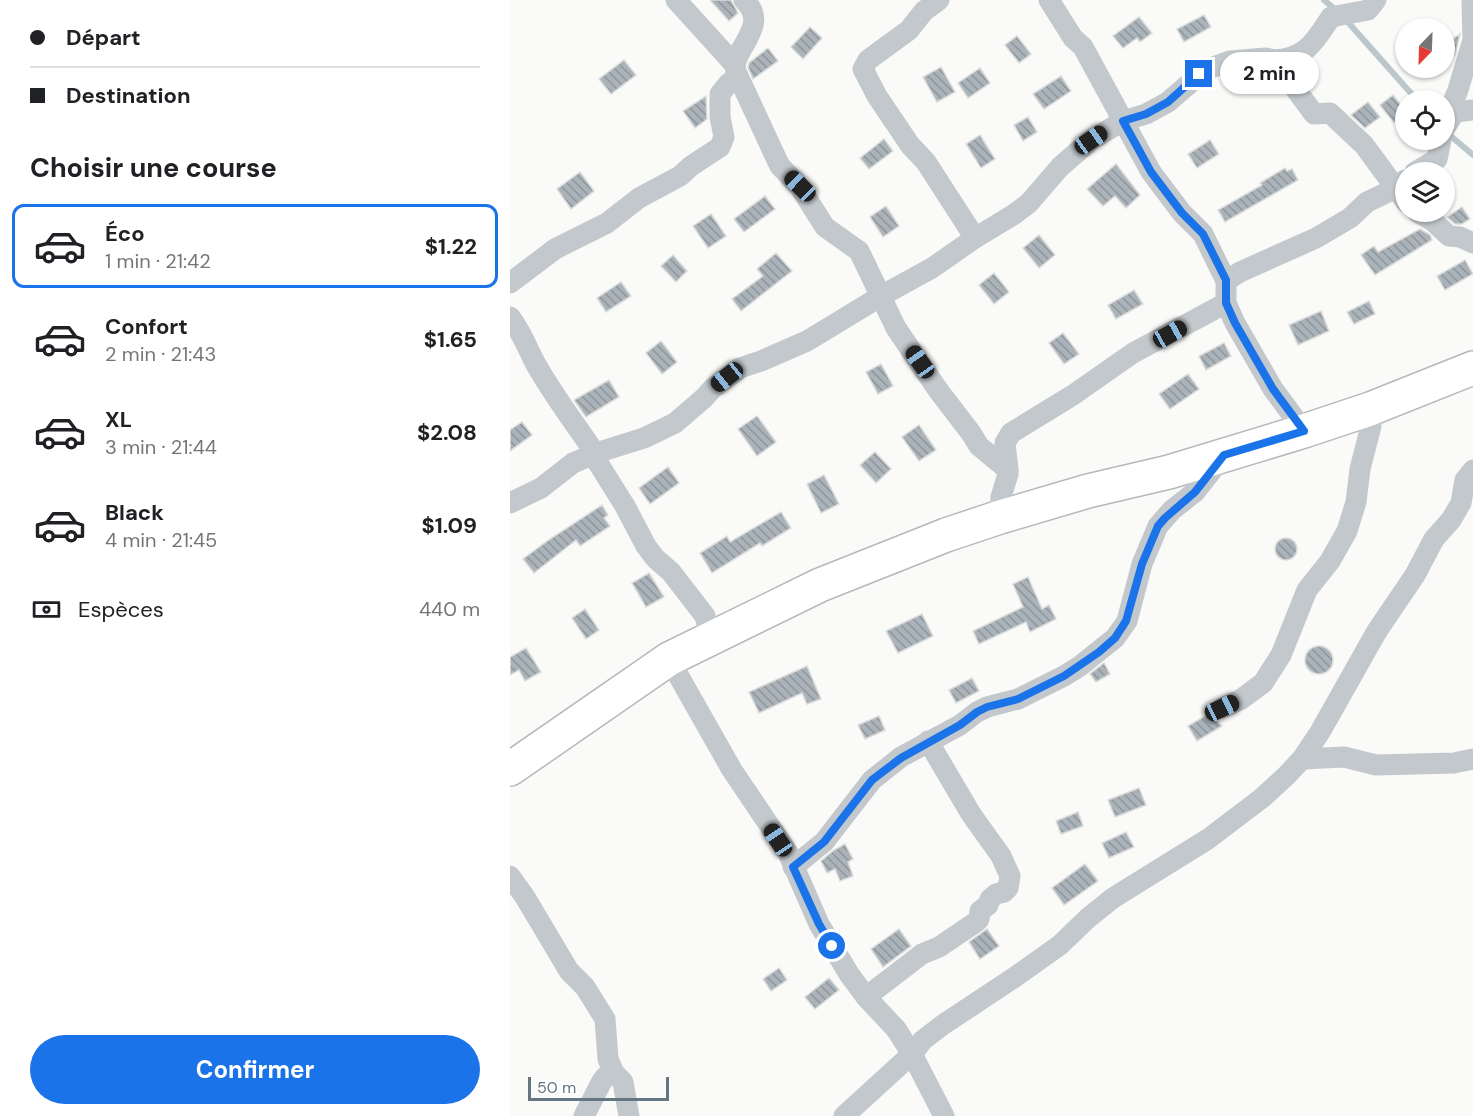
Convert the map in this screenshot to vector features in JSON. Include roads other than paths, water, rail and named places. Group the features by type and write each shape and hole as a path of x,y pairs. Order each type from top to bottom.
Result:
{"highway":[{"path":"510,769 669,659 820,585 1000,517 1088,491 1169,472 1304,431 1370,409 1473,368"}],"street":[{"path":"676,0 719,45 736,70 780,166 800,186 825,227 860,251 904,339 938,390 972,433 975,441 1008,470"},
{"path":"510,284 555,249 607,223 639,198 680,176 720,147 724,137 720,117 720,94 736,70 752,29 752,11 744,0"},
{"path":"939,0 924,11 909,30 868,60 863,69 877,96 910,145 926,162 975,237"},
{"path":"1049,0 1073,38 1083,47 1151,172 1182,213 1203,234 1226,280 1226,303 1243,339 1286,409 1304,431"},
{"path":"510,503 541,488 573,463 644,438 675,423 740,368 761,362 807,341 932,268 975,237 1029,203 1066,160 1091,140 1123,121 1168,102 1199,74 1219,64 1256,59 1286,60 1307,50 1331,17 1368,10 1376,0"},
{"path":"1458,117 1453,104 1473,40 1472,0"},
{"path":"1274,60 1314,114 1326,112 1334,116 1364,145 1395,182"},
{"path":"1432,162 1437,159 1439,150"},
{"path":"1226,280 1316,238 1350,218 1367,202 1395,192"},
{"path":"1434,222 1449,236 1460,237 1473,243"},
{"path":"1000,517 1001,497 1008,474 1005,443 1011,433 1133,353 1226,303"},
{"path":"510,317 558,399 591,446 593,455 626,506 646,546 705,616 711,639"},
{"path":"1222,708 1240,700 1263,683 1281,655 1307,590 1330,561 1347,531 1354,512 1360,469 1371,426 1370,409"},
{"path":"793,867 824,842 872,780 901,758 987,707 1018,699 1064,676 1115,638 1126,621 1142,564 1158,526 1172,510 1195,492 1224,455"},
{"path":"851,1112 912,1054 923,1040 1060,945 1113,898 1216,834 1262,798 1302,759 1320,732 1381,623 1415,575 1434,539 1452,520 1461,503 1463,485 1473,470"},
{"path":"669,659 732,770 788,853 819,924 849,974 866,997 896,1029 912,1054 944,1116"},
{"path":"866,997 922,954 939,947 976,922 980,911 996,894 1004,892 1010,882 1010,876 1001,856 971,814 928,741"},
{"path":"1302,759 1344,757 1376,765 1454,763 1473,759"},
{"path":"510,876 561,954 569,971 585,987 605,1019 608,1059 614,1073 623,1082 629,1116"},
{"path":"584,1116 602,1081 614,1073"}],"waterway":[{"path":"1324,0 1337,11"},
{"path":"1346,20 1408,90"},
{"path":"1455,140 1473,155"}]}
